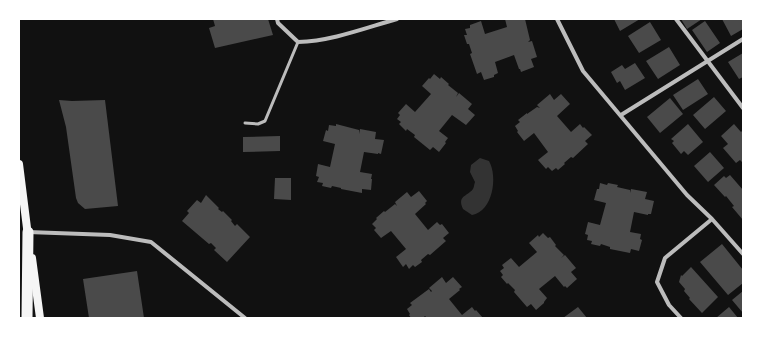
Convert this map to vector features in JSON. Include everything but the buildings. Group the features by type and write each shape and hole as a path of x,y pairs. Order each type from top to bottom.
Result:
{"highway":[{"path":"27,318 28,232"}],"main road":[{"path":"19,164 40,318"}],"street":[{"path":"277,19 278,24 298,42 320,40 397,19"},
{"path":"557,19 582,71 688,195 743,254"},
{"path":"676,19 743,108"},
{"path":"621,115 743,39"},
{"path":"681,318 669,305 657,282 665,258 712,219"},
{"path":"28,232 110,235 151,242 245,318"}],"lane":[{"path":"245,123 258,124 264,121 298,42"}],"shaded area":[{"path":"480,158 489,161 492,168 492,192 485,207 472,215 463,209 461,201 471,192 473,188 475,182 470,172 471,165"}]}
